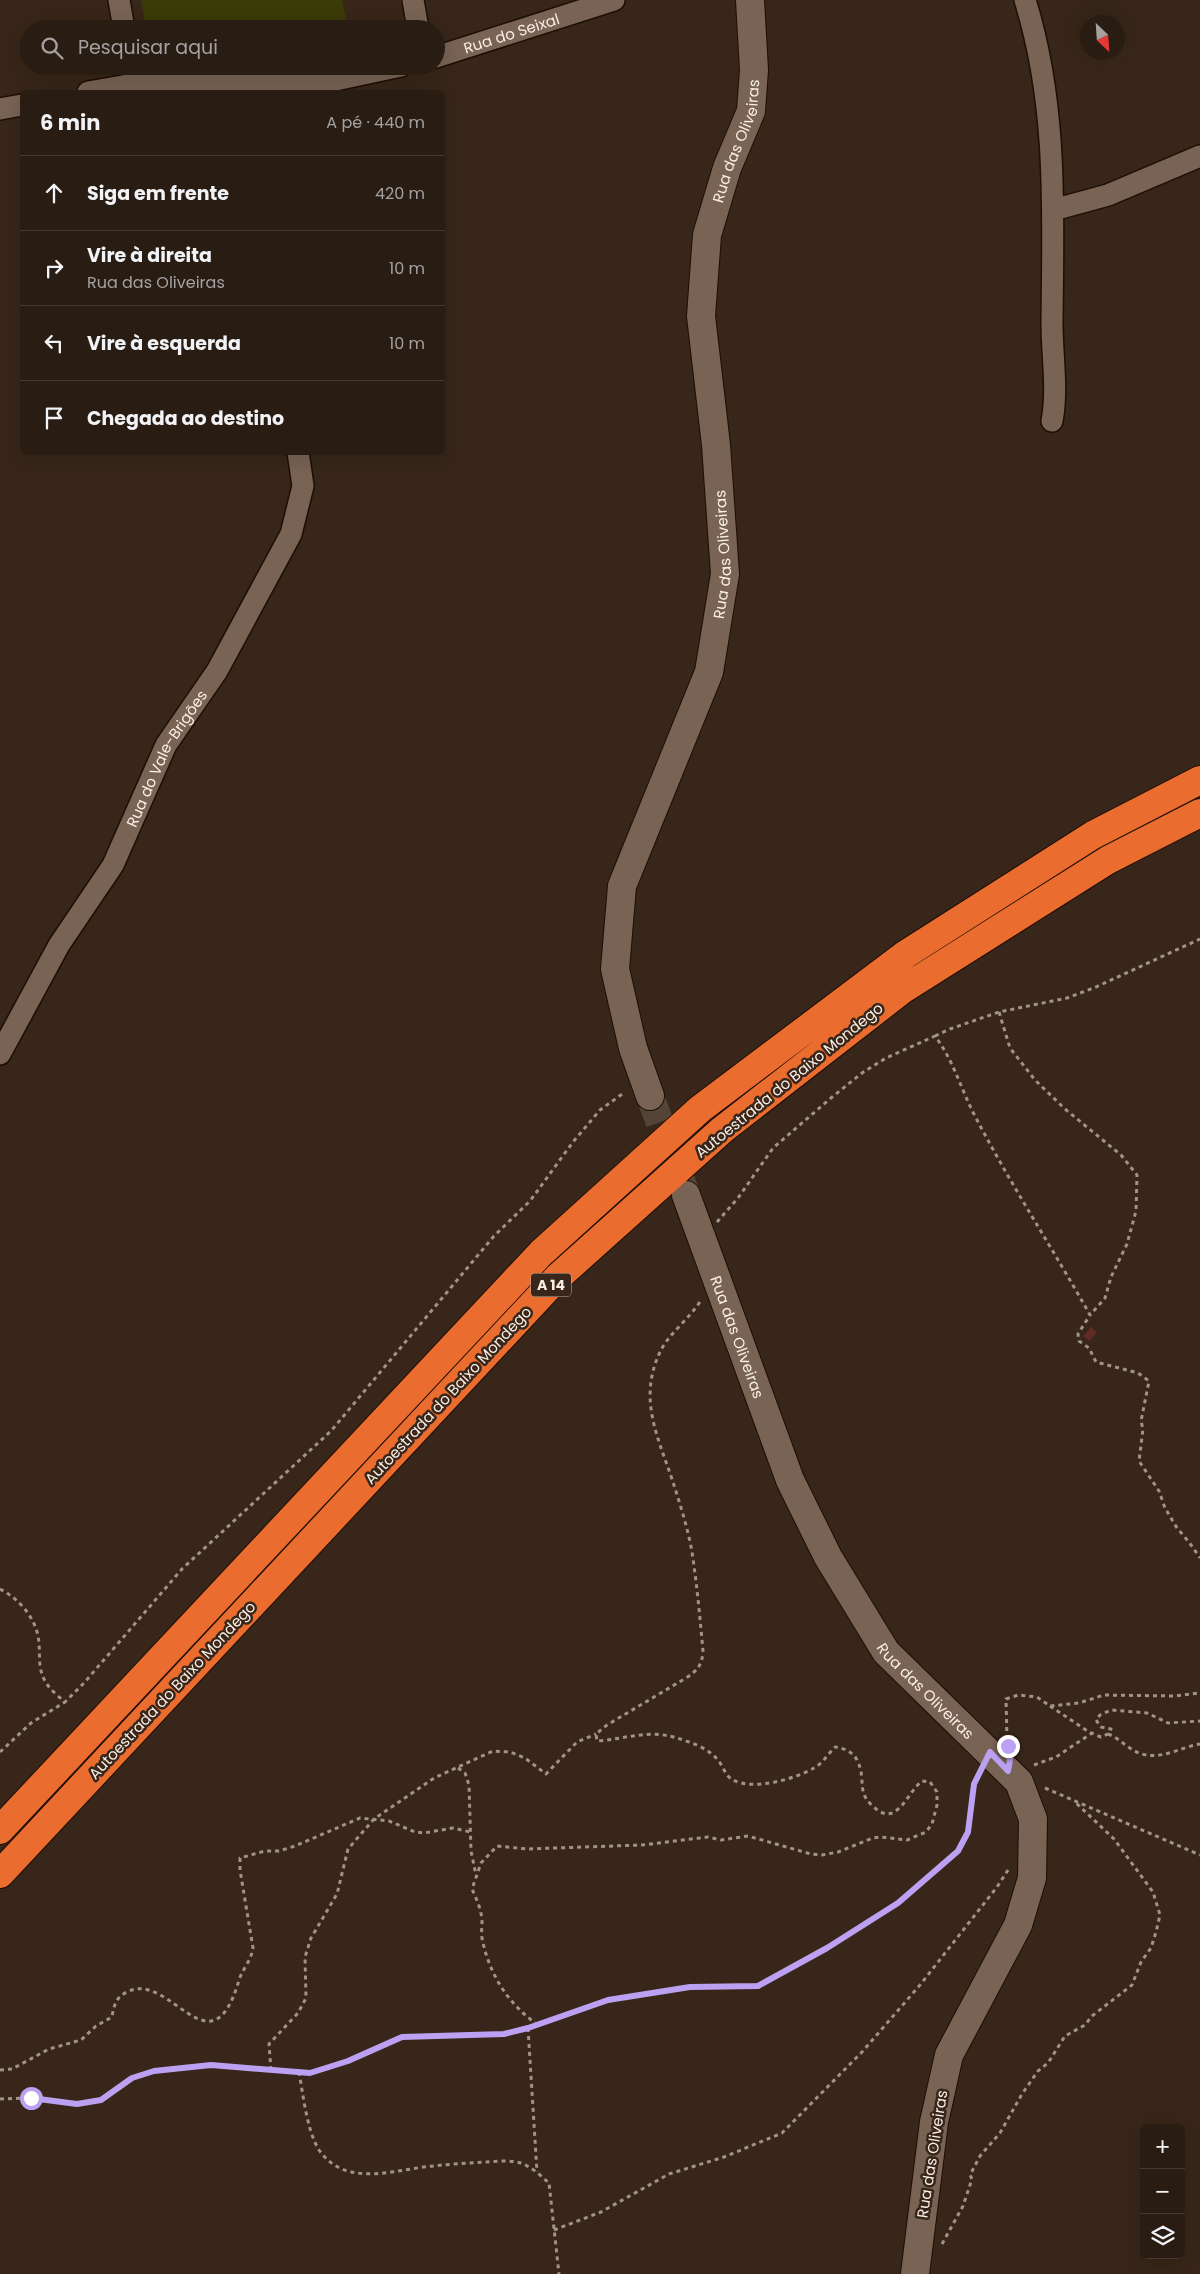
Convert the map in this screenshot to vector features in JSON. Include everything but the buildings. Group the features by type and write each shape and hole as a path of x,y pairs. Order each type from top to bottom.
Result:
{"highway":[{"name":"Autoestrada do Baixo Mondego","path":"0,1830 541,1253 700,1109 906,954 1093,835 1200,780"},
{"name":"Autoestrada do Baixo Mondego","path":"0,1874 557,1278 722,1130 902,990 1108,860 1200,813"}],"street":[{"path":"119,0 122,20"},
{"path":"413,0 416,20"},
{"name":"Rua do Seixal","path":"445,55 614,0"},
{"name":"Rua das Oliveiras","path":"647,1088 633,1048 615,969 622,886 709,672 725,574 716,445 701,316 707,235 727,168 751,111 754,70 750,0"},
{"path":"1025,0 1034,30 1051,134 1053,210 1052,345 1056,401 1052,421"},
{"path":"93,90 133,75 262,88 326,82 359,75"},
{"path":"0,109 20,105"},
{"path":"1053,210 1108,195 1200,156"},
{"name":"Rua do Vale-Brigões","path":"0,1054 59,945 113,866 166,745 217,671 291,534 303,486 298,455"},
{"name":"Rua das Oliveiras","path":"686,1195 790,1480 828,1557 886,1652 1006,1768 1033,1818 1032,1878 1018,1925 950,2055 934,2122 915,2274"}],"path":[{"path":"700,1232 723,1217 773,1148 830,1098 878,1063 950,1028 999,1012 1074,995 1200,939"},
{"path":"999,1012 1010,1048 1034,1080 1065,1109 1121,1155 1137,1175 1136,1211 1127,1244 1112,1276 1105,1298 1078,1334 1080,1341 1089,1348 1096,1362 1138,1373 1150,1381 1141,1421 1143,1429 1139,1461 1159,1491 1165,1508 1176,1528 1200,1558"},
{"path":"935,1036 946,1051 957,1072 975,1116 1090,1316"},
{"path":"0,1752 31,1723 65,1702 84,1683 182,1569 331,1431 494,1236 530,1201 573,1142 600,1110 620,1094 647,1088"},
{"path":"271,2070 269,2044 298,2013 306,1998 305,1957 311,1938 337,1894 348,1849 374,1819 434,1778 493,1751 510,1752 525,1758 546,1774 577,1742 596,1734 607,1725 652,1700 691,1675 702,1663 703,1651 692,1553 673,1482 663,1460 654,1427 650,1395 652,1378 661,1349 718,1280"},
{"path":"0,1589 11,1594 28,1613 38,1636 39,1660 44,1679 65,1702"},
{"path":"1050,1706 1079,1703 1104,1695 1174,1696 1200,1693"},
{"path":"1006,1768 1010,1760 1006,1699 1018,1695 1037,1697 1101,1737 1108,1734 1112,1729 1101,1727 1096,1720 1100,1715 1111,1710 1147,1713 1168,1723 1200,1721"},
{"path":"0,2098 31,2098 77,2104 101,2100 132,2078 154,2071 211,2065 310,2073 348,2061 402,2037 504,2034 617,1999 690,1987 758,1986 827,1948 898,1903 958,1851 968,1832 974,1784 1006,1768 1045,1762 1092,1733"},
{"path":"538,2025 507,1997 494,1975 481,1937 481,1909 472,1889 480,1863 496,1846 527,1849 642,1845 708,1837 721,1840 748,1836 811,1854 822,1855 838,1852 873,1838 882,1837 897,1841 916,1837 926,1832 932,1824 937,1805 937,1792 934,1786 930,1782 922,1781 913,1788 898,1810 890,1814 882,1813 864,1796 857,1760 843,1748 835,1747 816,1768 788,1779 770,1783 743,1783 732,1779 717,1758 707,1751 677,1738 654,1734 597,1741 596,1734"},
{"path":"1108,1734 1119,1738 1141,1754 1153,1756 1164,1755 1200,1744"},
{"path":"458,1768 465,1774 469,1785 470,1832 476,1876"},
{"path":"1006,1768 1074,1801 1194,1850 1200,1855"},
{"path":"940,2246 964,2206 972,2179 970,2176 980,2156 1000,2133 1022,2094 1038,2072 1048,2063 1065,2036 1085,2025 1092,2016 1132,1985 1141,1962 1154,1940 1160,1915 1152,1892 1114,1839 1074,1801"},
{"path":"0,2070 12,2069 49,2049 81,2040 96,2026 112,2017 114,2006 120,1995 133,1988 154,1991 177,2006 188,2016 202,2021 217,2018 225,2012 234,1999 240,1978 252,1958 251,1936 245,1909 240,1858 265,1851 279,1851 295,1846 360,1818 389,1821 424,1834 453,1828 470,1832"},
{"path":"554,2230 601,2212 669,2174 724,2157 782,2133 862,2052 914,1992 997,1887 1012,1863"},
{"path":"528,2028 537,2172"},
{"path":"300,2072 311,2131 318,2148 334,2165 351,2172 394,2173 433,2166 503,2161 520,2163 537,2172 549,2183 560,2274"}],"shaded area":[{"path":"141,0 342,0 346,20 144,20"}],"tunnel":[{"path":"650,1096 685,1191"}],"route":[{"path":"31,2098 77,2104 101,2100 132,2078 154,2071 211,2065 310,2073 348,2061 402,2037 504,2034 528,2028 608,2000 690,1987 758,1986 827,1948 898,1903 958,1851 968,1832 974,1784 990,1752 1008,1771 1010,1760 1008,1746"}]}
